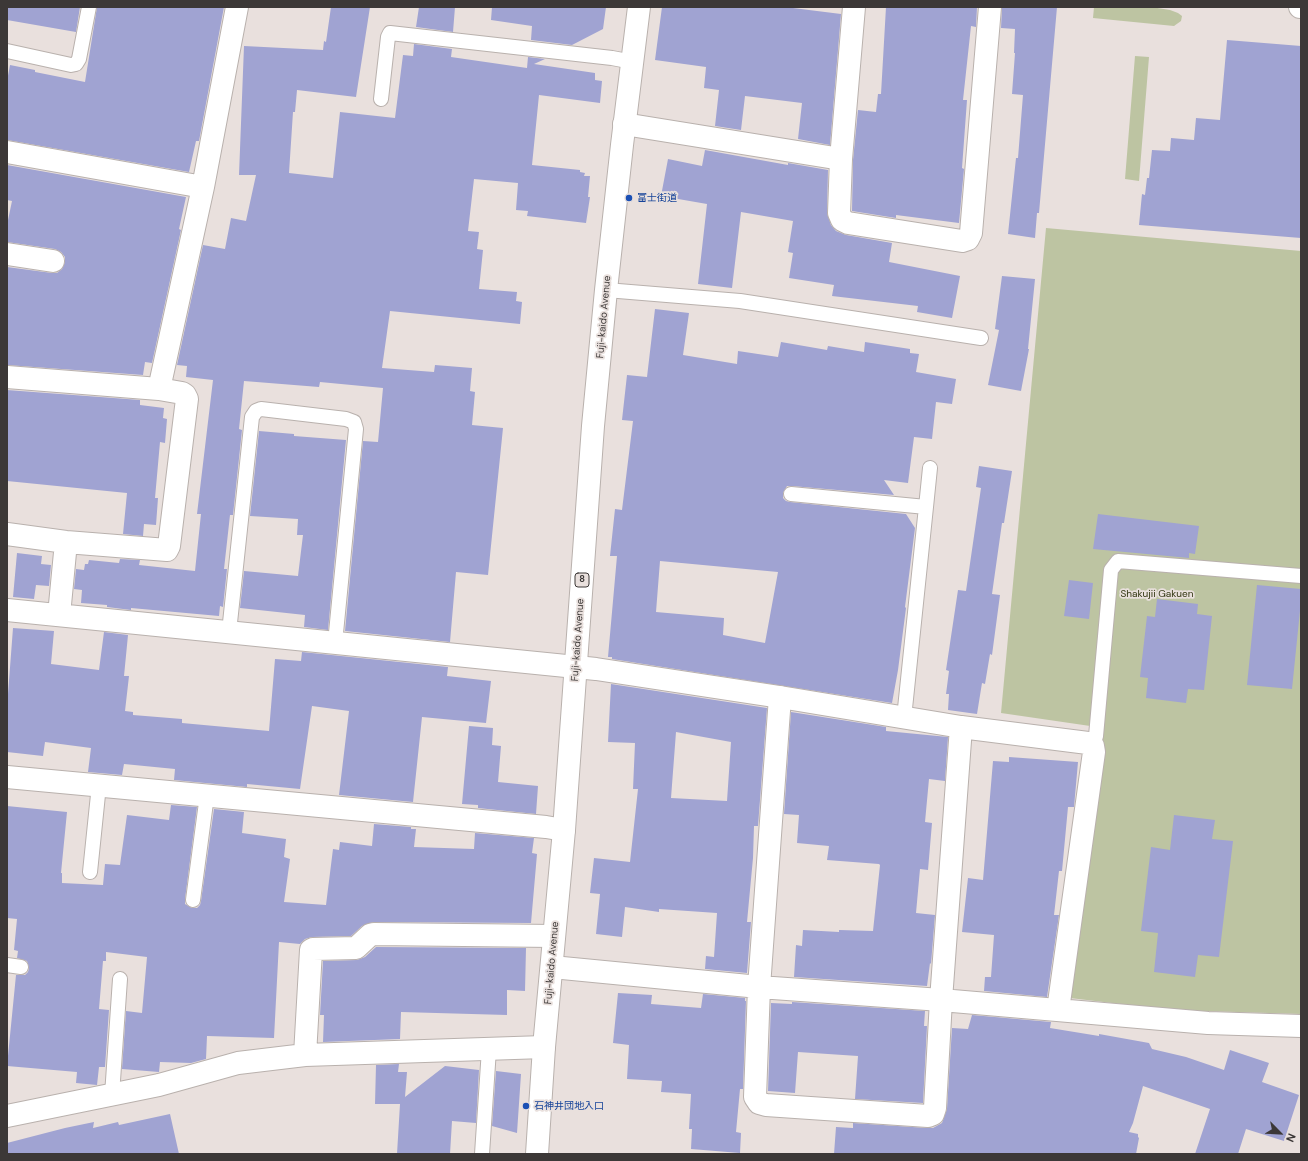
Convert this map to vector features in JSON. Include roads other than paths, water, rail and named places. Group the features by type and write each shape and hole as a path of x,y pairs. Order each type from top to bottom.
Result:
{"street":[{"path":"159,389 203,188 237,7"},
{"name":"Fuji-kaido Avenue","path":"537,1154 544,1047 564,830 590,467 606,290 624,124 639,7"},
{"path":"854,7 841,159 839,213 842,220 848,223 962,241 968,239 971,233 990,7"},
{"path":"624,124 841,159"},
{"path":"7,152 203,188"},
{"path":"7,254 53,261"},
{"path":"7,376 159,389 185,395 187,399 169,546 166,550 66,542 7,534"},
{"path":"59,616 66,542"},
{"path":"7,610 576,667 780,697 961,727 1088,743 1092,746 1094,752 1058,1010"},
{"path":"780,697 759,987 755,1097 759,1103 766,1105 928,1116 932,1114 935,1108 941,1000 961,727"},
{"path":"7,777 546,827 564,830"},
{"path":"305,1055 312,949 356,948 374,934 554,936"},
{"path":"552,967 759,987 941,1000 1208,1023 1301,1026"},
{"path":"7,1116 159,1085 238,1062 305,1055 544,1047"}],"lane":[{"path":"7,51 72,65 76,64 79,59 89,7"},
{"path":"381,99 388,37 390,33 612,58 633,62"},
{"path":"606,290 740,301 981,338"},
{"path":"229,632 252,417 256,411 261,409 346,419 354,422 356,429 335,643"},
{"path":"904,718 930,468"},
{"path":"791,494 926,507"},
{"path":"1092,746 1096,736 1112,570 1118,561 1301,576"},
{"path":"90,872 99,785"},
{"path":"193,900 207,795"},
{"path":"7,965 21,967"},
{"path":"112,1095 120,979"},
{"path":"482,1154 489,1049"}],"place":[{"name":"富士街道","path":"629,198"},
{"name":"石神井団地入口","path":"526,1106"}],"park label":[{"name":"Shakujii Gakuen","path":"1157,594"}]}
